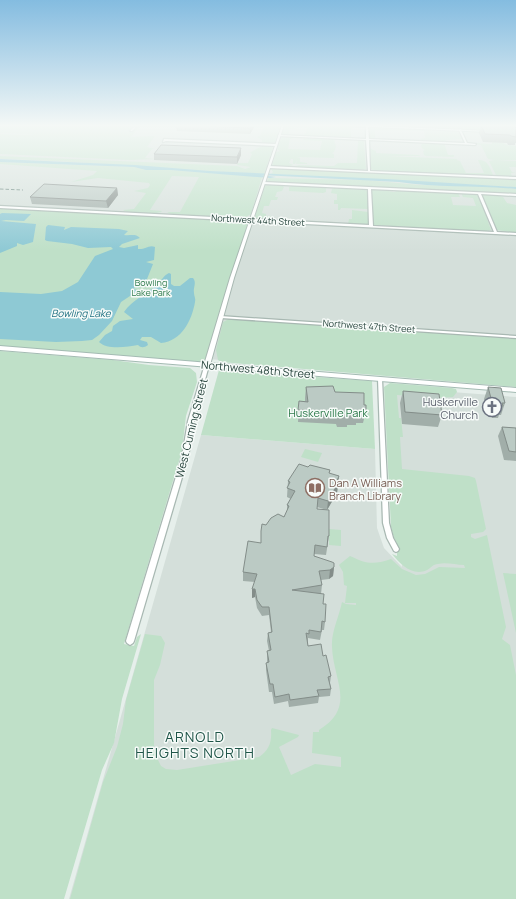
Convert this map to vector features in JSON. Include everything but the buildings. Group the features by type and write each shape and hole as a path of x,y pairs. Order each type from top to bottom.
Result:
{"main road":[{"name":"Northwest 48th Street","path":"0,348 516,390"}],"street":[{"path":"368,167 368,172"},
{"path":"268,169 516,178"},
{"name":"West Cuming Street","path":"130,641 185,457 191,420 221,317 268,169"},
{"path":"264,182 516,195"},
{"path":"369,188 371,226"},
{"path":"479,193 496,233"},
{"name":"Northwest 44th Street","path":"0,207 516,234"},
{"name":"Northwest 47th Street","path":"221,317 516,337"},
{"path":"380,379 386,524 390,538 396,549"}],"shaded area":[{"path":"0,167 516,167 516,383 0,343"},
{"path":"388,387 516,397 516,899 69,899 201,435 375,449 377,528 384,548 402,567"}],"green space":[{"path":"41,167 134,167 146,170 170,170 262,177 251,214 246,217 173,215 167,212 180,212 199,177 172,176 150,210 162,211 157,213 142,214 131,213 123,210 134,209 146,193 134,191 148,188 150,185 149,183 98,178 71,182 93,175 97,171"},
{"path":"148,167 240,167 245,169 251,167 266,167 264,174"},
{"path":"291,167 366,167 366,169 361,170"},
{"path":"463,167 466,173 484,173 481,167 489,167 493,175 374,171 370,168"},
{"path":"492,167 516,167 509,167 512,172 516,172 511,173 512,177 496,175"},
{"path":"271,169 516,179 516,187 271,174 273,172"},
{"path":"269,178 365,180 420,185 490,186 516,189 516,194 268,182 267,181"},
{"path":"281,185 284,187 282,191 277,192 275,197 278,197 277,200 271,200 269,206 264,206 262,213 266,214 266,216 273,216 269,218 272,219 256,218 255,216 265,186"},
{"path":"295,185 325,187 326,192 289,191 289,187"},
{"path":"332,189 367,191 368,209 341,208 338,210 338,204 334,204 334,200 337,200 337,194 331,193"},
{"path":"376,189 394,192 400,190 458,193 460,197 451,197 453,205 476,206 473,198 463,197 462,195 463,193 479,196 491,230 485,231 372,224 371,191"},
{"path":"485,194 503,197 507,203 516,205 516,233 497,230 480,196"},
{"name":"Bowling Lake Park","path":"0,207 252,220 207,365 0,348"},
{"path":"352,210 368,212 368,224 348,224 349,219 352,219"},
{"path":"229,319 516,339 516,387 221,362 218,360 216,350 223,322"},
{"path":"0,351 190,368 196,373 197,382 186,416 182,451 124,644 134,646 137,637 141,634 122,699 114,743 102,770 64,899 0,899"},
{"name":"Huskerville Park","path":"219,370 372,381 375,449 201,435"},
{"path":"390,383 452,388 456,389 457,392 453,397 435,398 397,395 399,418 401,418 403,437 400,437 402,469 469,476 475,478 476,481 486,529 483,532 471,534 471,537 475,539 487,535 506,627 502,639 510,645 516,675 516,899 70,899 103,782 117,747 123,724 126,700 145,634 161,636 165,643 160,665 154,680 154,748 161,766 166,769 177,770 259,757 265,752 269,745 272,728 299,735 298,737 279,747 291,775 315,764 341,767 341,757 312,753 313,732 319,732 319,730 331,721 337,712 340,702 340,692 333,659 332,641 342,602 346,604 356,605 356,603 345,603 347,586 344,585 343,572 339,565 350,556 370,563 391,559 402,569 416,575 425,574 439,567 465,568 464,565 441,563 422,572 417,572 407,568 392,554 397,556 397,543 391,527 384,387"},
{"path":"305,449 322,453 318,462 301,457"},
{"path":"329,529 341,530 341,546 329,545"},
{"path":"503,573 516,574 516,633"}],"water":[{"path":"133,167 159,167 210,171 386,179 516,187 516,189 261,175 276,177 270,178 170,170 146,170"},
{"path":"0,214 31,214 24,221 1,221 36,224 33,242 23,245 17,243 17,246 0,253"},
{"name":"Bowling Lake","path":"48,225 65,227 64,230 71,227 119,229 128,231 124,235 138,236 140,238 122,244 119,247 124,248 138,245 138,249 140,249 151,246 155,247 154,260 146,262 153,264 145,284 140,287 133,288 136,292 121,302 112,321 92,340 56,342 0,339 0,292 41,294 62,291 78,282 95,256 113,249 111,247 88,248 72,244 47,241 45,240 46,227"},
{"name":"Bowling Lake","path":"169,273 171,274 171,284 174,286 180,286 190,278 193,278 195,282 194,309 185,328 180,334 175,338 161,343 151,337 142,337 140,340 147,342 148,345 145,347 140,347 138,345 112,347 103,345 99,342 105,335 112,331 113,326 120,321 133,319 124,312 127,308 154,288"}],"railway":[{"path":"0,189 23,190"}],"place":[{"name":"Huskerville Church","path":"492,407"},
{"name":"Dan A Williams Branch Library","path":"315,488"}],"district":[{"name":"ARNOLD HEIGHTS NORTH","path":"195,744"}]}
